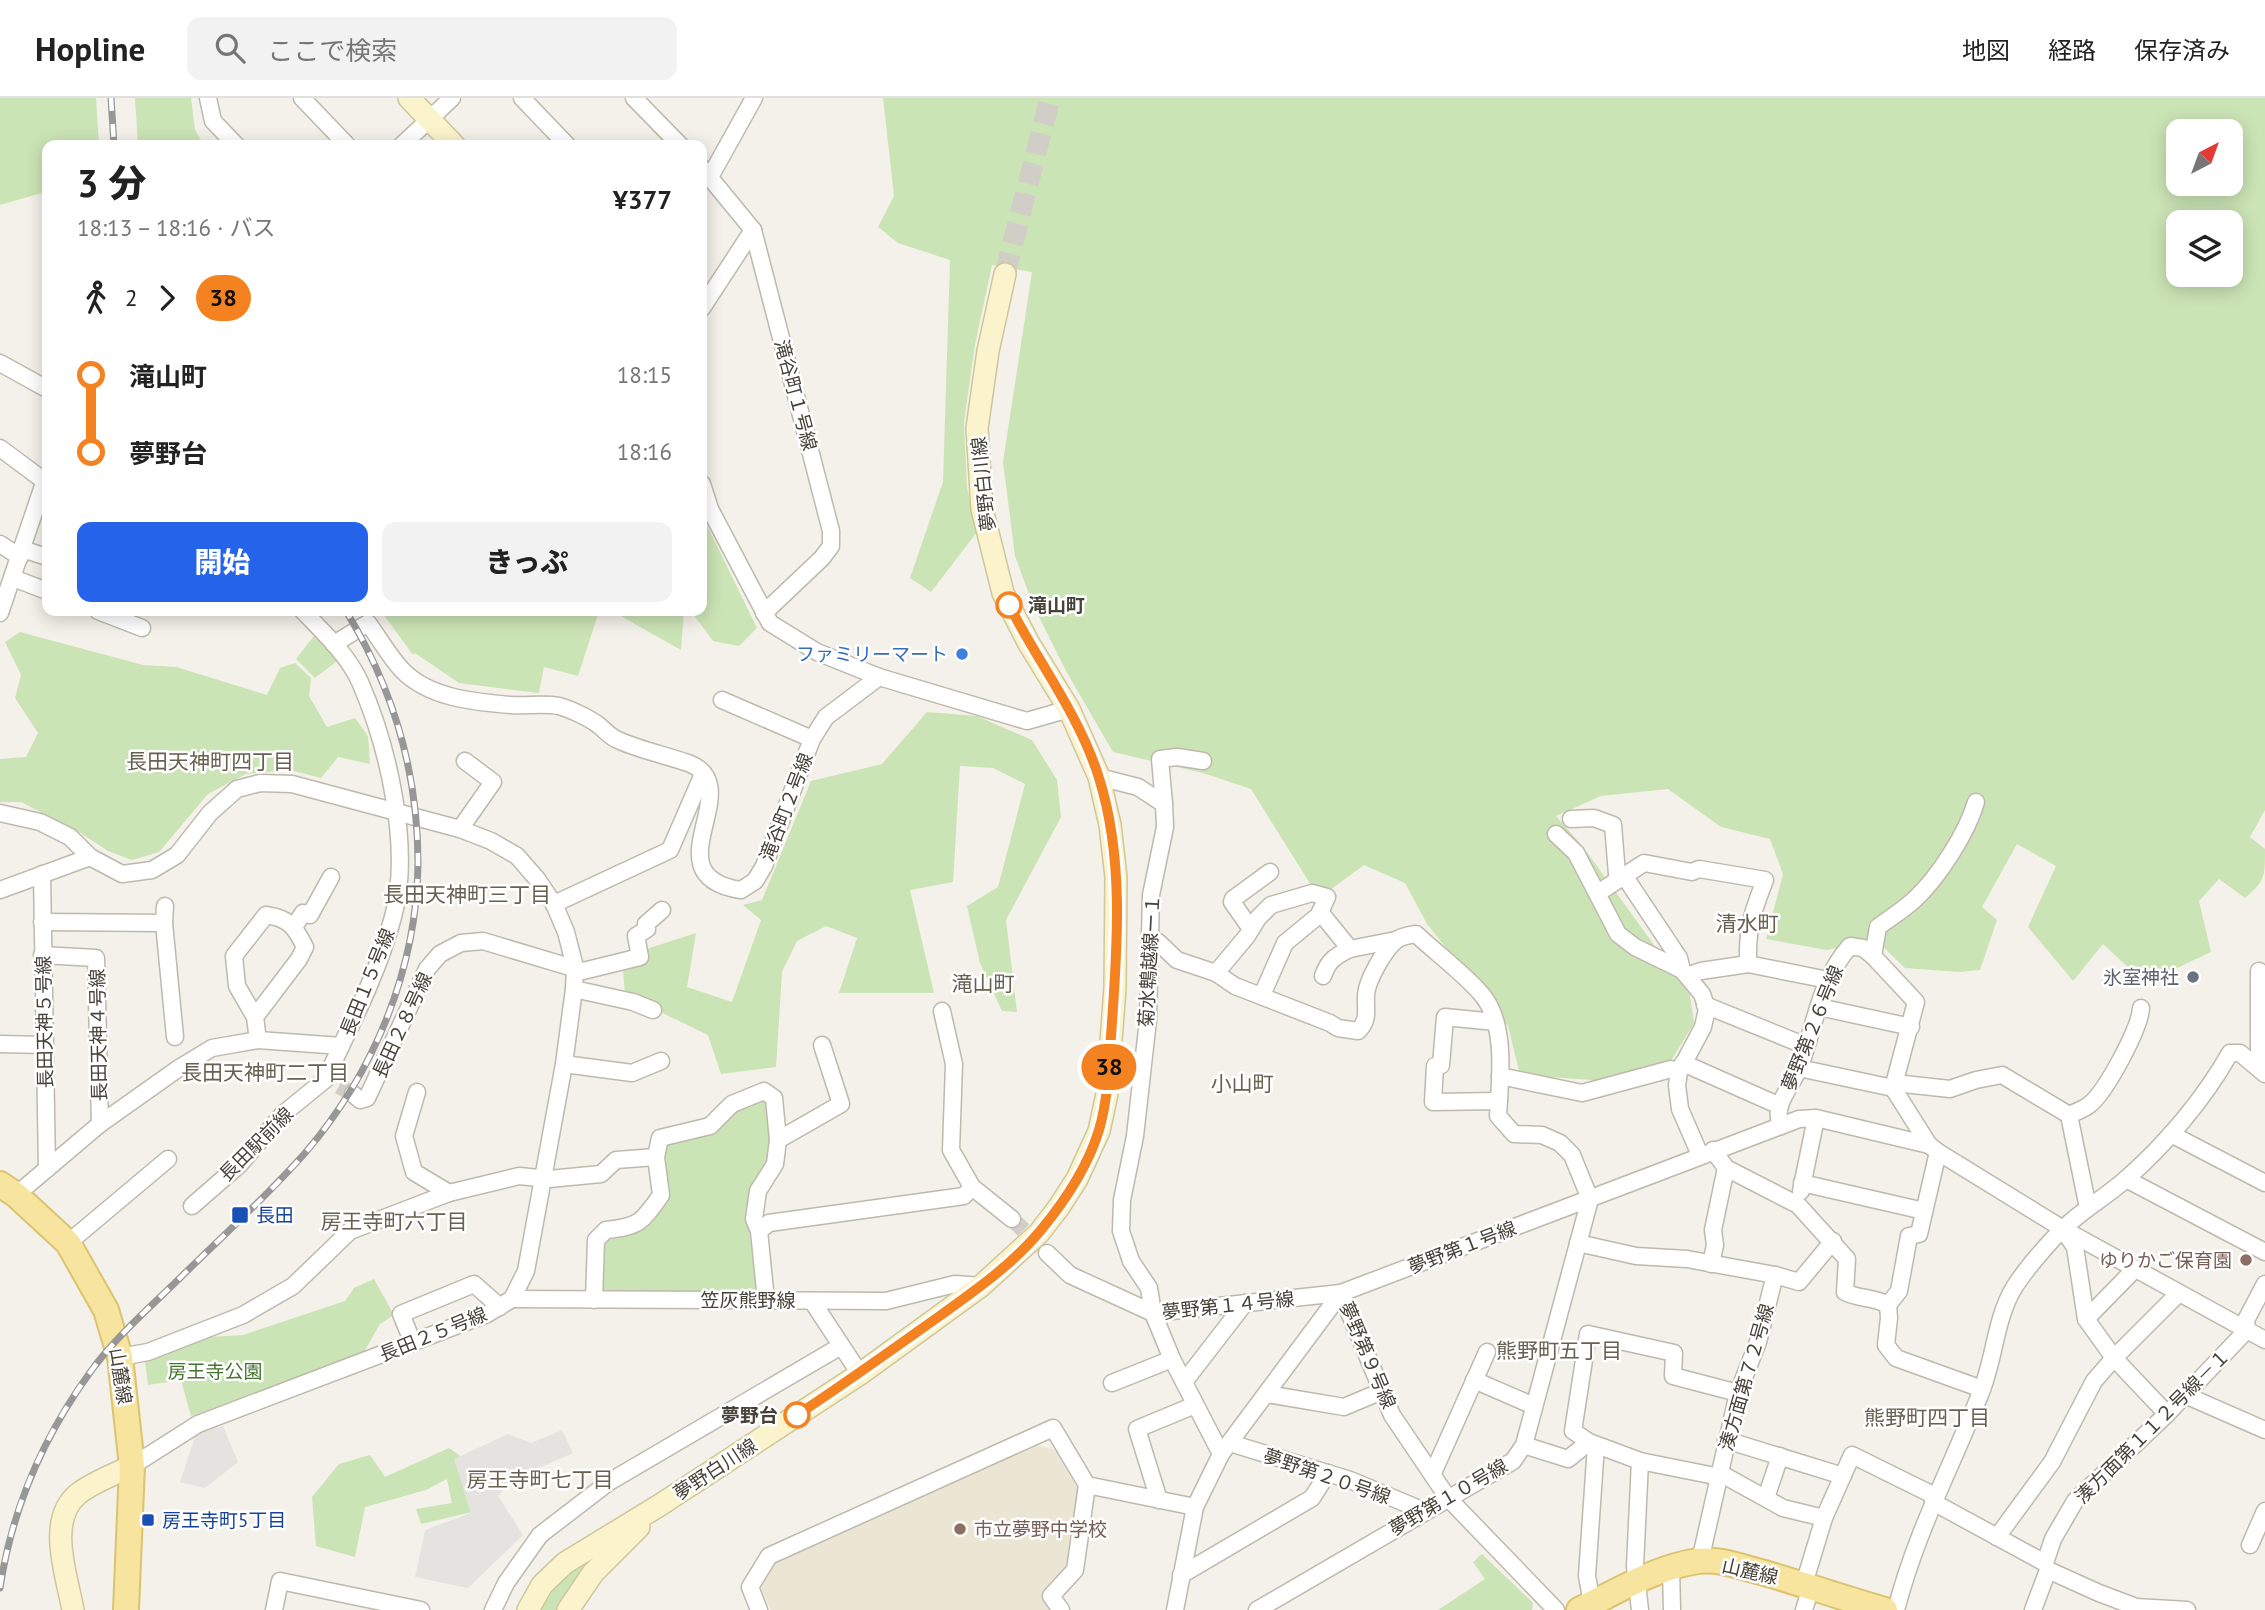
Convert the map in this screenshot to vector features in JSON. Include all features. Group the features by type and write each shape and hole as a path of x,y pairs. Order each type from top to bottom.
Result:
{"main road":[{"name":"山麓線","path":"8,1189 68,1243 106,1310 120,1357 132,1466 126,1610"},
{"name":"山麓線","path":"1585,1607 1638,1581 1671,1568 1700,1561 1727,1563 1806,1594 1883,1609"}],"street":[{"path":"208,98 213,121 231,140"},
{"path":"302,98 342,140"},
{"path":"409,98 449,140"},
{"path":"407,140 452,98"},
{"path":"522,98 562,140"},
{"path":"634,98 675,140"},
{"path":"707,171 754,98"},
{"name":"滝谷町１号線","path":"707,174 753,230 831,531 831,546 822,558 764,613"},
{"path":"707,293 753,230"},
{"name":"夢野白川線","path":"528,1610 542,1586 565,1563 660,1505 860,1374 982,1286 1023,1249 1059,1208 1077,1179 1099,1131 1107,1094 1113,1014 1116,877 1110,825 1099,777 1069,709 1028,642 1003,593 982,509 976,428 988,351 1005,274"},
{"path":"0,363 42,386"},
{"path":"0,448 42,480"},
{"path":"0,613 42,494"},
{"path":"707,500 770,623 817,652 879,677 1027,721 1069,709"},
{"path":"0,544 21,553 42,557"},
{"path":"13,578 42,589"},
{"path":"111,616 142,628"},
{"name":"長田１５号線","path":"8,1189 47,1169 100,1124 212,1048 258,1040 341,1046 366,995 394,915 399,869 398,814 387,760 359,680 334,644 308,616"},
{"path":"334,644 368,623 402,670 425,688 467,700 512,705 558,705 596,723 615,739 695,766 703,774 670,850 554,904"},
{"name":"滝谷町２号線","path":"703,774 710,783 711,800 698,850 705,873 722,888 741,890 755,881 764,866 812,739 826,717 879,677"},
{"path":"722,700 812,739"},
{"name":"菊水鵯越線ー１","path":"1153,1313 1149,1288 1131,1261 1121,1231 1122,1200 1135,1136 1148,1020 1151,895 1165,827 1160,759 1177,757 1203,761"},
{"path":"460,830 493,782 465,761"},
{"path":"1099,777 1138,787 1164,804"},
{"path":"0,813 40,822 70,837 90,857 122,874 152,870 177,855 210,813 237,789 260,783 292,784 491,841 517,856 537,878 554,904 566,932 575,967 564,1064 526,1271 506,1303 474,1284 401,1314 413,1343"},
{"path":"1976,802 1971,819 1944,862 1915,899 1878,927 1868,952 1916,1002 1894,1086 1933,1148 2063,1229 2265,1340"},
{"path":"1571,819 1594,818 1614,825 1617,874 1627,880 1679,958 1685,972 1702,994 1707,1009 1703,1027 1681,1067 1677,1085 1680,1109 1707,1153 1726,1168 1798,1205 1847,1259 1845,1292 1888,1304"},
{"path":"1556,834 1576,853 1618,934 1635,947 1685,972 1748,964 1828,980"},
{"path":"0,890 90,857"},
{"path":"1598,893 1644,863 1692,872 1699,869 1765,880 1751,915 1748,964"},
{"path":"1251,929 1232,902 1233,899 1270,873"},
{"name":"長田天神５号線","path":"42,874 47,1169"},
{"path":"294,927 303,913 310,915 331,877"},
{"path":"1216,972 1271,905 1312,893 1327,897 1320,912 1285,943 1262,995"},
{"path":"165,906 164,923 175,1037"},
{"path":"575,967 583,971 640,957 636,936 647,929 646,924 662,910"},
{"path":"1320,912 1350,949"},
{"path":"254,1017 305,947 294,927 277,917 265,915 234,956 237,986 254,1017 258,1040"},
{"path":"42,922 164,923"},
{"path":"1323,976 1327,963 1336,955 1350,949 1416,934 1484,997 1499,1036 1497,1116 1514,1134 1542,1135 1560,1143 1572,1155 1590,1199"},
{"path":"1149,939 1158,942 1177,960 1216,972 1236,986 1338,1028 1358,1031 1367,1016 1366,994 1373,973 1396,940"},
{"name":"長田２８号線","path":"340,1086 360,1100 367,1098 427,969 440,954 461,943 483,941 575,967"},
{"name":"夢野第２６号線","path":"1781,1126 1778,1120 1780,1105 1799,1068 1828,980 1840,957 1850,946 1868,952"},
{"name":"長田天神４号線","path":"42,955 96,958 100,1124"},
{"path":"2259,971 2262,1072"},
{"path":"574,989 633,1002 653,1010"},
{"path":"1705,1004 1806,1046"},
{"path":"1819,1007 1911,1027"},
{"path":"2069,1115 2090,1105 2116,1068 2140,1019 2141,1008"},
{"path":"942,1011 954,1064 951,1150 972,1187 1012,1219"},
{"path":"1495,1022 1445,1017 1441,1065 1434,1066 1433,1102 1499,1101"},
{"path":"0,1044 44,1045"},
{"path":"778,1140 841,1104 822,1045"},
{"name":"長田駅前線","path":"192,1206 240,1164 283,1114 340,1086 341,1046"},
{"path":"1883,1609 1904,1577 1934,1499 1982,1390 1996,1332 2014,1287 2063,1229 2126,1179 2171,1134 2219,1073 2231,1053 2240,1053 2262,1072"},
{"path":"564,1064 632,1073 661,1060"},
{"path":"1500,1076 1582,1093 1681,1067 1780,1105"},
{"path":"1799,1068 1894,1086 1950,1089 2002,1075 2069,1115 2088,1208"},
{"path":"594,1300 596,1240 606,1230 630,1228 648,1214 661,1195 656,1157 660,1138 710,1126 732,1104 764,1091 774,1098 778,1140 775,1164 758,1191 754,1219 759,1231 766,1300"},
{"path":"417,1092 404,1136 414,1172 449,1193"},
{"path":"1798,1205 1816,1118"},
{"name":"夢野第１号線","path":"1341,1293 1799,1119 1816,1118 1933,1148"},
{"path":"2171,1134 2265,1183"},
{"path":"1933,1148 1919,1234 1909,1236 1899,1291 1888,1304 1886,1345 1896,1358 1982,1390"},
{"path":"120,1357 148,1352 243,1315 293,1286 350,1231 449,1193 519,1176 542,1176 549,1179 601,1174 616,1160 656,1157"},
{"path":"68,1243 168,1159"},
{"path":"1711,1264 1715,1245 1713,1230 1726,1168"},
{"path":"2126,1179 2265,1252"},
{"path":"1802,1184 1924,1211"},
{"path":"759,1231 769,1223 964,1196 972,1187"},
{"name":"夢野第１０号線","path":"1257,1610 1513,1461 1524,1445 1590,1199"},
{"path":"2063,1229 2075,1247 2086,1319 2114,1358 2167,1414"},
{"path":"1578,1243 1636,1256 1687,1259 1799,1282 1833,1241"},
{"name":"夢野第１４号線","path":"1047,1253 1070,1275 1153,1313 1341,1293"},
{"path":"2086,1319 2135,1269"},
{"name":"湊方面第７２号線","path":"1700,1561 1738,1393 1758,1342 1775,1275"},
{"name":"笠灰熊野線","path":"506,1303 594,1300 886,1301 955,1284 982,1286"},
{"path":"2247,1330 2246,1320 2265,1284"},
{"path":"1175,1610 1195,1507 1225,1449 1341,1293"},
{"name":"夢野第９号線","path":"1341,1293 1392,1415 1448,1498 1556,1610"},
{"path":"1997,1537 2052,1462 2094,1381 2179,1293"},
{"path":"812,1301 860,1374"},
{"name":"長田２５号線","path":"73,1610 62,1544 62,1522 71,1500 81,1492 132,1466 198,1424 487,1314 506,1303"},
{"path":"1184,1382 1245,1303"},
{"path":"1153,1313 1195,1405 1225,1449"},
{"name":"湊方面第１１２号線－１","path":"2033,1610 2053,1539 2075,1501 2167,1414 2247,1330"},
{"path":"1738,1393 1673,1376 1674,1353 1588,1334 1573,1431 1592,1443 1640,1461 1720,1477 1727,1476 1783,1507 1824,1518"},
{"path":"493,1610 506,1583 540,1535 609,1482 841,1346"},
{"path":"1433,1473 1487,1352"},
{"path":"1112,1383 1172,1359"},
{"path":"1474,1380 1534,1406"},
{"path":"1267,1394 1344,1407 1382,1391"},
{"path":"2185,1395 2265,1430"},
{"path":"1159,1500 1138,1429 1195,1405"},
{"path":"759,1610 750,1587 769,1556 1053,1428 1087,1485 1074,1570 1051,1596 1061,1610"},
{"path":"1726,1440 1843,1476"},
{"path":"1524,1445 1568,1459 1592,1443"},
{"path":"1585,1607 1592,1443"},
{"name":"夢野第２０号線","path":"1225,1449 1328,1473 1424,1511"},
{"path":"1806,1594 1824,1518 1852,1455 1934,1499 2046,1566 2099,1593 2141,1609 2188,1610"},
{"path":"1766,1498 1780,1456"},
{"path":"1640,1461 1635,1566 1640,1610"},
{"path":"1181,1575 1312,1498 1328,1473"},
{"path":"1087,1485 1195,1507"},
{"name":"夢野白川線","path":"568,1610 593,1573 660,1505"},
{"path":"2250,1545 2265,1511"},
{"path":"1671,1568 1672,1610"},
{"path":"274,1610 280,1581 421,1610"}],"shaded area":[{"path":"223,1426 238,1462 205,1488 180,1482 196,1434"},
{"path":"562,1430 573,1453 513,1479 498,1496 523,1535 468,1588 415,1577 425,1530 471,1513 454,1459 508,1434 531,1443"},
{"name":"市立夢野中学校","path":"1032,1444 1055,1450 1080,1493 1077,1498 1069,1568 1042,1594 1053,1610 771,1610 759,1585 777,1561"}],"green space":[{"path":"0,98 96,98 99,140 42,140 42,193 0,205"},
{"path":"135,98 191,98 195,130 201,140 138,140"},
{"path":"883,98 2265,98 2265,810 2250,837 2265,849 2262,878 2245,898 2219,879 2199,901 2211,952 2145,983 2103,944 2073,981 2028,927 2056,866 2017,844 1982,907 1997,920 1980,970 1959,972 1905,968 1875,939 1827,950 1766,939 1783,874 1770,839 1721,827 1668,789 1601,796 1556,816 1584,848 1690,995 1694,1023 1671,1061 1607,1081 1520,1075 1508,1026 1427,924 1405,883 1364,865 1319,898 1251,789 1203,773 1113,752 1066,671 1033,605 1015,556 1003,462 1032,272 992,265 975,345 964,422 967,487 977,532 931,592 910,578 943,482 950,260 898,243 878,227 894,196"},
{"path":"707,525 757,628 739,646 713,641 695,616 707,616"},
{"path":"385,616 597,616 578,676 544,667 539,693 459,683 415,653 413,655"},
{"path":"621,616 684,616 681,650"},
{"path":"20,632 143,665 176,667 267,695 280,668 295,663 311,678 309,696 327,727 355,718 368,736 370,764 338,757 321,778 290,770 246,774 208,794 159,852 132,860 108,851 79,832 21,802 0,802 0,759 26,757 38,733 15,698 21,675 5,642"},
{"path":"317,632 341,658 315,678 296,659"},
{"path":"927,712 977,716 1032,740 1057,780 1061,817 1006,920 1017,1012 1002,1011 980,963 967,906 998,887 1025,784 993,768 960,766 953,882 910,890 934,993 839,993 857,938 826,926 797,941 782,972 776,1067 721,1074 708,1035 625,995 622,957 696,933 687,987 732,1002 761,920 743,905 762,900 811,781 882,764"},
{"path":"762,1099 768,1103 772,1133 769,1161 747,1216 757,1286 751,1294 604,1292 601,1289 604,1240 643,1225 660,1212 666,1203 668,1188 665,1144 715,1132 738,1110"},
{"name":"房王寺公園","path":"374,1279 394,1315 380,1324 364,1352 191,1416 181,1380 148,1385 145,1362 209,1337 243,1335 345,1301 354,1288"},
{"path":"449,1448 462,1457 472,1512 421,1524 416,1509 452,1503 447,1479 426,1490 365,1507 355,1557 316,1546 312,1497 339,1464 370,1455 385,1477"},
{"path":"1482,1554 1533,1603 1532,1610 1438,1610 1485,1579 1473,1562"},
{"path":"584,1564 584,1570 557,1610 538,1610 564,1576"}],"tunnel":[{"path":"1005,274 1050,98"},
{"path":"339,1086 353,1094"},
{"path":"1012,1219 1041,1247"}],"railway":[{"path":"111,98 114,140"},
{"path":"0,1588 5,1558 21,1502 44,1448 74,1396 101,1358 124,1333 305,1153 352,1089 387,1018 410,942 416,903 417,829 408,764 400,732 377,670 349,616"}],"bus line":[{"name":"38","path":"797,1415 860,1374 982,1286 1015,1257 1059,1208 1077,1179 1099,1131 1107,1094 1115,988 1116,877 1110,825 1099,777 1069,709 1009,605"}],"place":[{"name":"滝山町","path":"1009,605"},
{"name":"ファミリーマート","path":"962,654"},
{"name":"氷室神社","path":"2193,977"},
{"name":"長田","path":"240,1215"},
{"name":"ゆりかご保育園","path":"2246,1260"},
{"name":"夢野台","path":"797,1415"},
{"name":"房王寺町5丁目","path":"148,1520"},
{"name":"市立夢野中学校","path":"960,1529"}],"district":[{"name":"長田天神町四丁目","path":"210,762"},
{"name":"長田天神町三丁目","path":"467,895"},
{"name":"清水町","path":"1747,924"},
{"name":"滝山町","path":"983,984"},
{"name":"長田天神町二丁目","path":"265,1073"},
{"name":"小山町","path":"1242,1084"},
{"name":"房王寺町六丁目","path":"394,1222"},
{"name":"熊野町五丁目","path":"1559,1351"},
{"name":"熊野町四丁目","path":"1927,1418"},
{"name":"房王寺町七丁目","path":"540,1480"}]}
